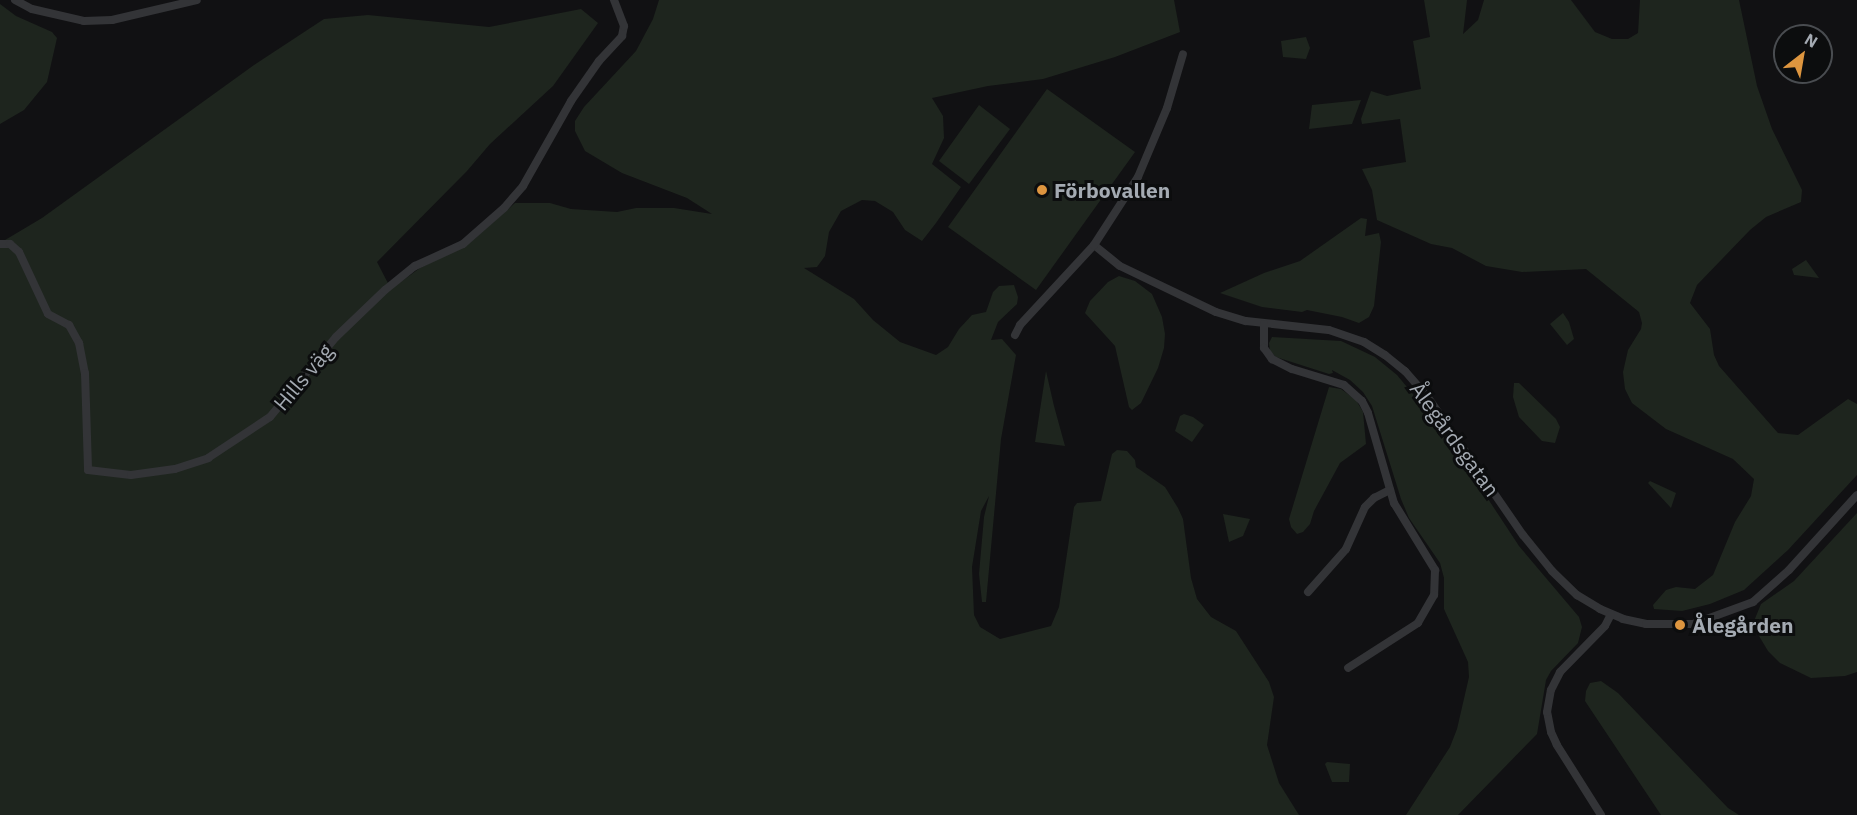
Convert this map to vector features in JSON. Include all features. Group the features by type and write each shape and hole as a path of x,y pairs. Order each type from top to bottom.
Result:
{"street":[{"path":"15,0 32,9 84,21 112,20 197,0"},
{"name":"Hills väg","path":"0,244 10,244 19,252 48,314 69,325 79,343 85,373 88,470 131,475 175,469 208,458 270,417 336,337 385,290 416,266 463,244 504,208 523,186 571,101 599,61 622,36 624,26 614,0"},
{"path":"1015,334 1020,325 1094,245 1143,168 1167,108 1183,54"},
{"name":"Ålegårdsgatan","path":"1094,245 1120,266 1188,300 1230,317 1264,324 1329,330 1364,342 1395,362 1427,396 1523,535 1552,571 1577,595 1611,614 1646,624 1680,625 1711,620 1753,602 1790,570 1857,495"},
{"path":"1264,324 1264,348 1272,359 1292,369 1344,385 1362,401 1368,413 1397,509 1432,562 1434,595 1423,617 1411,630 1348,668"},
{"path":"1308,592 1346,549 1365,507 1374,498 1390,490"},
{"path":"1601,815 1557,745 1551,732 1547,712 1551,690 1560,672 1605,626 1611,614"}],"shaded area":[{"path":"659,0 1174,0 1180,32 1115,57 1043,79 988,86 932,98 943,116 944,138 932,164 961,187 936,223 922,241 905,230 893,212 875,201 862,200 841,211 829,232 825,256 817,267 804,268 854,299 873,320 900,342 936,355 948,347 959,329 972,315 986,312 993,292 999,286 1014,285 1018,297 1017,304 998,322 991,340 1002,339 1016,355 1001,439 986,602 982,602 979,574 984,517 989,496 981,511 972,567 974,615 980,627 1000,639 1051,626 1059,607 1074,507 1077,503 1101,501 1112,454 1117,450 1127,451 1135,460 1136,467 1165,487 1178,508 1183,519 1191,578 1197,599 1211,617 1236,631 1269,682 1274,697 1267,745 1279,783 1299,815 0,815 0,243 42,218 254,65 324,19 368,15 489,27 581,9 598,23 553,86 490,144 467,171 377,262 391,289 420,268 471,242 515,203 550,203 571,209 617,212 636,208 674,208 712,214 687,198 622,173 585,151 575,131 575,121 584,107 636,51 653,19"},
{"path":"1424,0 1467,0 1463,34 1478,20 1484,0 1571,0 1595,32 1612,39 1628,39 1638,33 1640,0 1739,0 1757,86 1772,129 1802,190 1801,202 1766,217 1750,230 1697,285 1690,303 1710,329 1714,355 1719,366 1778,433 1798,435 1848,399 1857,404 1857,475 1788,550 1744,590 1710,604 1682,611 1654,609 1653,605 1666,590 1676,587 1695,589 1713,575 1735,522 1751,496 1754,479 1733,459 1666,429 1632,403 1625,389 1623,372 1628,350 1641,329 1639,312 1586,269 1522,272 1486,266 1452,248 1431,244 1377,220 1372,190 1362,169 1406,162 1400,119 1362,124 1361,119 1371,91 1387,96 1421,89 1413,41 1430,37"},
{"path":"0,4 16,16 52,32 57,38 47,82 24,110 0,124"},
{"path":"1306,37 1310,48 1306,59 1283,57 1281,41"},
{"name":"Förbovallen","path":"1047,89 1135,152 1036,290 948,227"},
{"path":"1361,100 1352,124 1309,129 1312,105"},
{"path":"979,105 1010,129 969,184 939,161"},
{"path":"1361,218 1367,219 1365,236 1379,233 1381,242 1374,306 1369,317 1359,323 1307,310 1302,312 1262,307 1220,293 1264,273 1300,261"},
{"path":"1806,260 1819,278 1794,275 1792,269"},
{"path":"1119,276 1135,281 1152,294 1162,317 1165,334 1164,348 1158,368 1141,403 1132,410 1129,407 1115,346 1085,313 1090,301 1108,282"},
{"path":"1563,313 1569,322 1574,339 1567,345 1550,324"},
{"path":"1272,337 1341,341 1375,357 1397,375 1442,429 1519,546 1579,617 1582,627 1578,643 1551,671 1546,680 1537,734 1458,815 1406,815 1450,747 1457,729 1469,677 1468,662 1444,609 1444,578 1440,563 1409,518 1372,406 1363,392 1350,380 1332,370 1333,373 1329,374 1276,357 1270,351 1269,343"},
{"path":"1046,371 1054,406 1065,446 1035,442"},
{"path":"1514,383 1519,383 1556,419 1560,427 1555,443 1542,441 1519,417 1513,397"},
{"path":"1329,387 1341,389 1356,400 1363,412 1366,444 1340,463 1314,511 1310,524 1303,532 1297,534 1291,527 1289,519"},
{"path":"1184,414 1204,425 1192,442 1175,431 1180,416"},
{"path":"1650,481 1676,493 1671,508 1648,483"},
{"path":"1857,513 1857,672 1845,676 1811,678 1780,663 1768,651 1756,631 1754,621 1761,604 1794,581"},
{"path":"1223,514 1250,519 1243,536 1229,542"},
{"path":"1601,681 1618,693 1728,808 1739,815 1661,815 1585,701 1590,683"},
{"path":"1327,762 1350,764 1349,782 1332,782 1325,764"}],"place":[{"name":"Förbovallen","path":"1042,190"},
{"name":"Ålegården","path":"1680,625"}]}
